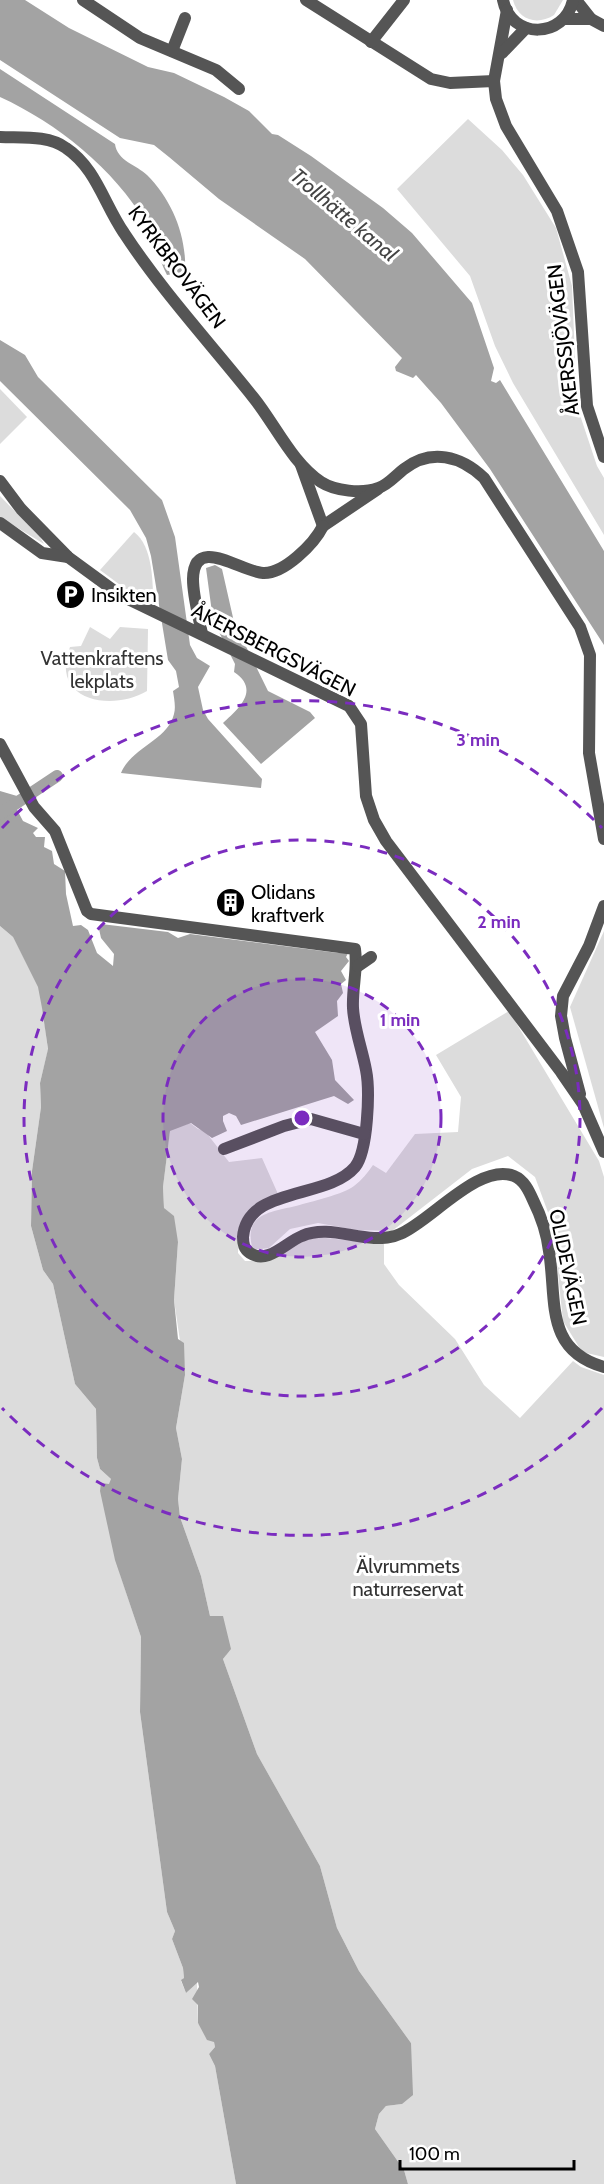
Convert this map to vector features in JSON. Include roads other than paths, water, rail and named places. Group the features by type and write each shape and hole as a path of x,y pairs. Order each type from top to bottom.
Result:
{"street":[{"path":"83,0 141,38 216,70 239,89"},
{"path":"306,0 431,79 450,83 494,81"},
{"path":"371,42 404,0"},
{"path":"505,5 517,23 526,28 549,28 564,19 575,0 591,19 604,26"},
{"name":"ÅKERSSJÖVÄGEN","path":"505,5 500,57 494,81 496,99 501,116 557,211 578,272 587,406 604,457"},
{"path":"172,51 185,18"},
{"path":"564,19 591,19"},
{"name":"ÅKERSSJÖVÄGEN","path":"500,57 526,28"},
{"name":"KYRKBROVÄGEN","path":"0,137 57,142 88,168 122,232 252,396 300,463 320,481 333,488 349,490 379,488"},
{"path":"198,632 193,580 195,567 201,559 206,556 250,570 273,572 310,548 323,526 409,465 426,457 436,456 462,461 474,468 496,496 580,627 590,655 589,753 604,839"},
{"name":"KYRKBROVÄGEN","path":"300,463 307,489 323,526"},
{"name":"ÅKERSBERGSVÄGEN","path":"0,481 21,509 69,557 120,595 349,706 361,724 366,796 374,820 386,841 583,1104 604,1152"},
{"path":"0,523 42,553 69,557"},
{"path":"0,744 25,786 34,807 56,831 87,911 92,914 349,947 355,949 358,966 371,957"},
{"path":"583,1104 565,1038 561,1016 563,996 589,946 604,906"},
{"name":"OLIDEVÄGEN","path":"358,966 353,1010 366,1072 364,1134 359,1160 345,1177 258,1208 244,1231 243,1243 247,1251 252,1255 271,1255 293,1240 314,1232 385,1238 401,1234 439,1206 480,1181 493,1175 514,1176 527,1187 539,1212 549,1251 558,1329 576,1354 604,1367"},
{"path":"224,1149 284,1126 311,1119 364,1134"}],"water":[{"name":"Trollhätte kanal","path":"0,0 25,0 69,28 148,67 174,73 249,111 272,134 278,135 311,156 383,208 412,233 472,303 494,368 491,381 496,383 500,380 604,551 604,645 490,469 441,403 416,375 413,378 396,371 395,367 402,358 305,259 219,199 154,145 120,138 0,60"},
{"path":"0,69 115,144 123,159 147,175 164,196 176,219 183,245 185,272 167,275 146,223 118,184 101,166 63,134 0,97"},
{"path":"0,340 25,355 38,377 162,500 175,537 190,645 197,658 210,666 198,687 203,710 208,719 262,779 261,788 121,773 133,757 165,731 174,714 173,691 179,687 176,671 168,660 146,538 130,510 0,381"},
{"path":"215,565 222,569 234,622 268,691 310,712 315,718 261,764 223,723 244,699 246,686 234,672 235,664 213,620 206,568"},
{"path":"0,791 17,796 15,806 23,821 38,828 33,833 36,837 45,837 44,847 52,851 54,864 65,871 66,894 73,926 81,925 88,930 97,953 113,966 114,954 101,938 99,929 101,924 168,932 178,938 190,934 338,953 349,951 346,957 349,961 341,971 346,980 341,984 343,993 337,1001 338,1016 315,1032 332,1060 335,1080 354,1100 348,1104 334,1096 241,1125 236,1116 229,1113 223,1116 227,1131 212,1138 191,1123 170,1131 163,1187 164,1208 174,1216 178,1242 174,1300 178,1339 184,1343 185,1375 176,1428 182,1459 178,1499 180,1517 201,1576 210,1616 223,1616 231,1649 223,1659 257,1754 320,1866 337,1928 359,1971 411,2043 413,2095 402,2104 386,2106 379,2114 375,2129 404,2170 408,2184 236,2184 215,2066 209,2054 215,2047 214,2042 207,2040 198,2023 198,2005 192,1999 199,1987 198,1982 186,1993 181,1980 184,1978 183,1968 172,1939 175,1931 167,1912 140,1712 141,1637 115,1560 100,1491 101,1483 109,1484 111,1479 100,1469 97,1458 96,1409 75,1384 53,1284 43,1270 31,1226 32,1171 41,1107 40,1083 48,1049 38,987 13,937 0,926"}],"waterway":[{"path":"0,814 57,776"}],"place":[{"name":"Insikten","path":"70,595"},
{"name":"Olidans kraftverk","path":"230,903"}],"park label":[{"name":"Vattenkraftens lekplats","path":"102,670"},
{"name":"Älvrummets naturreservat","path":"408,1578"}]}
